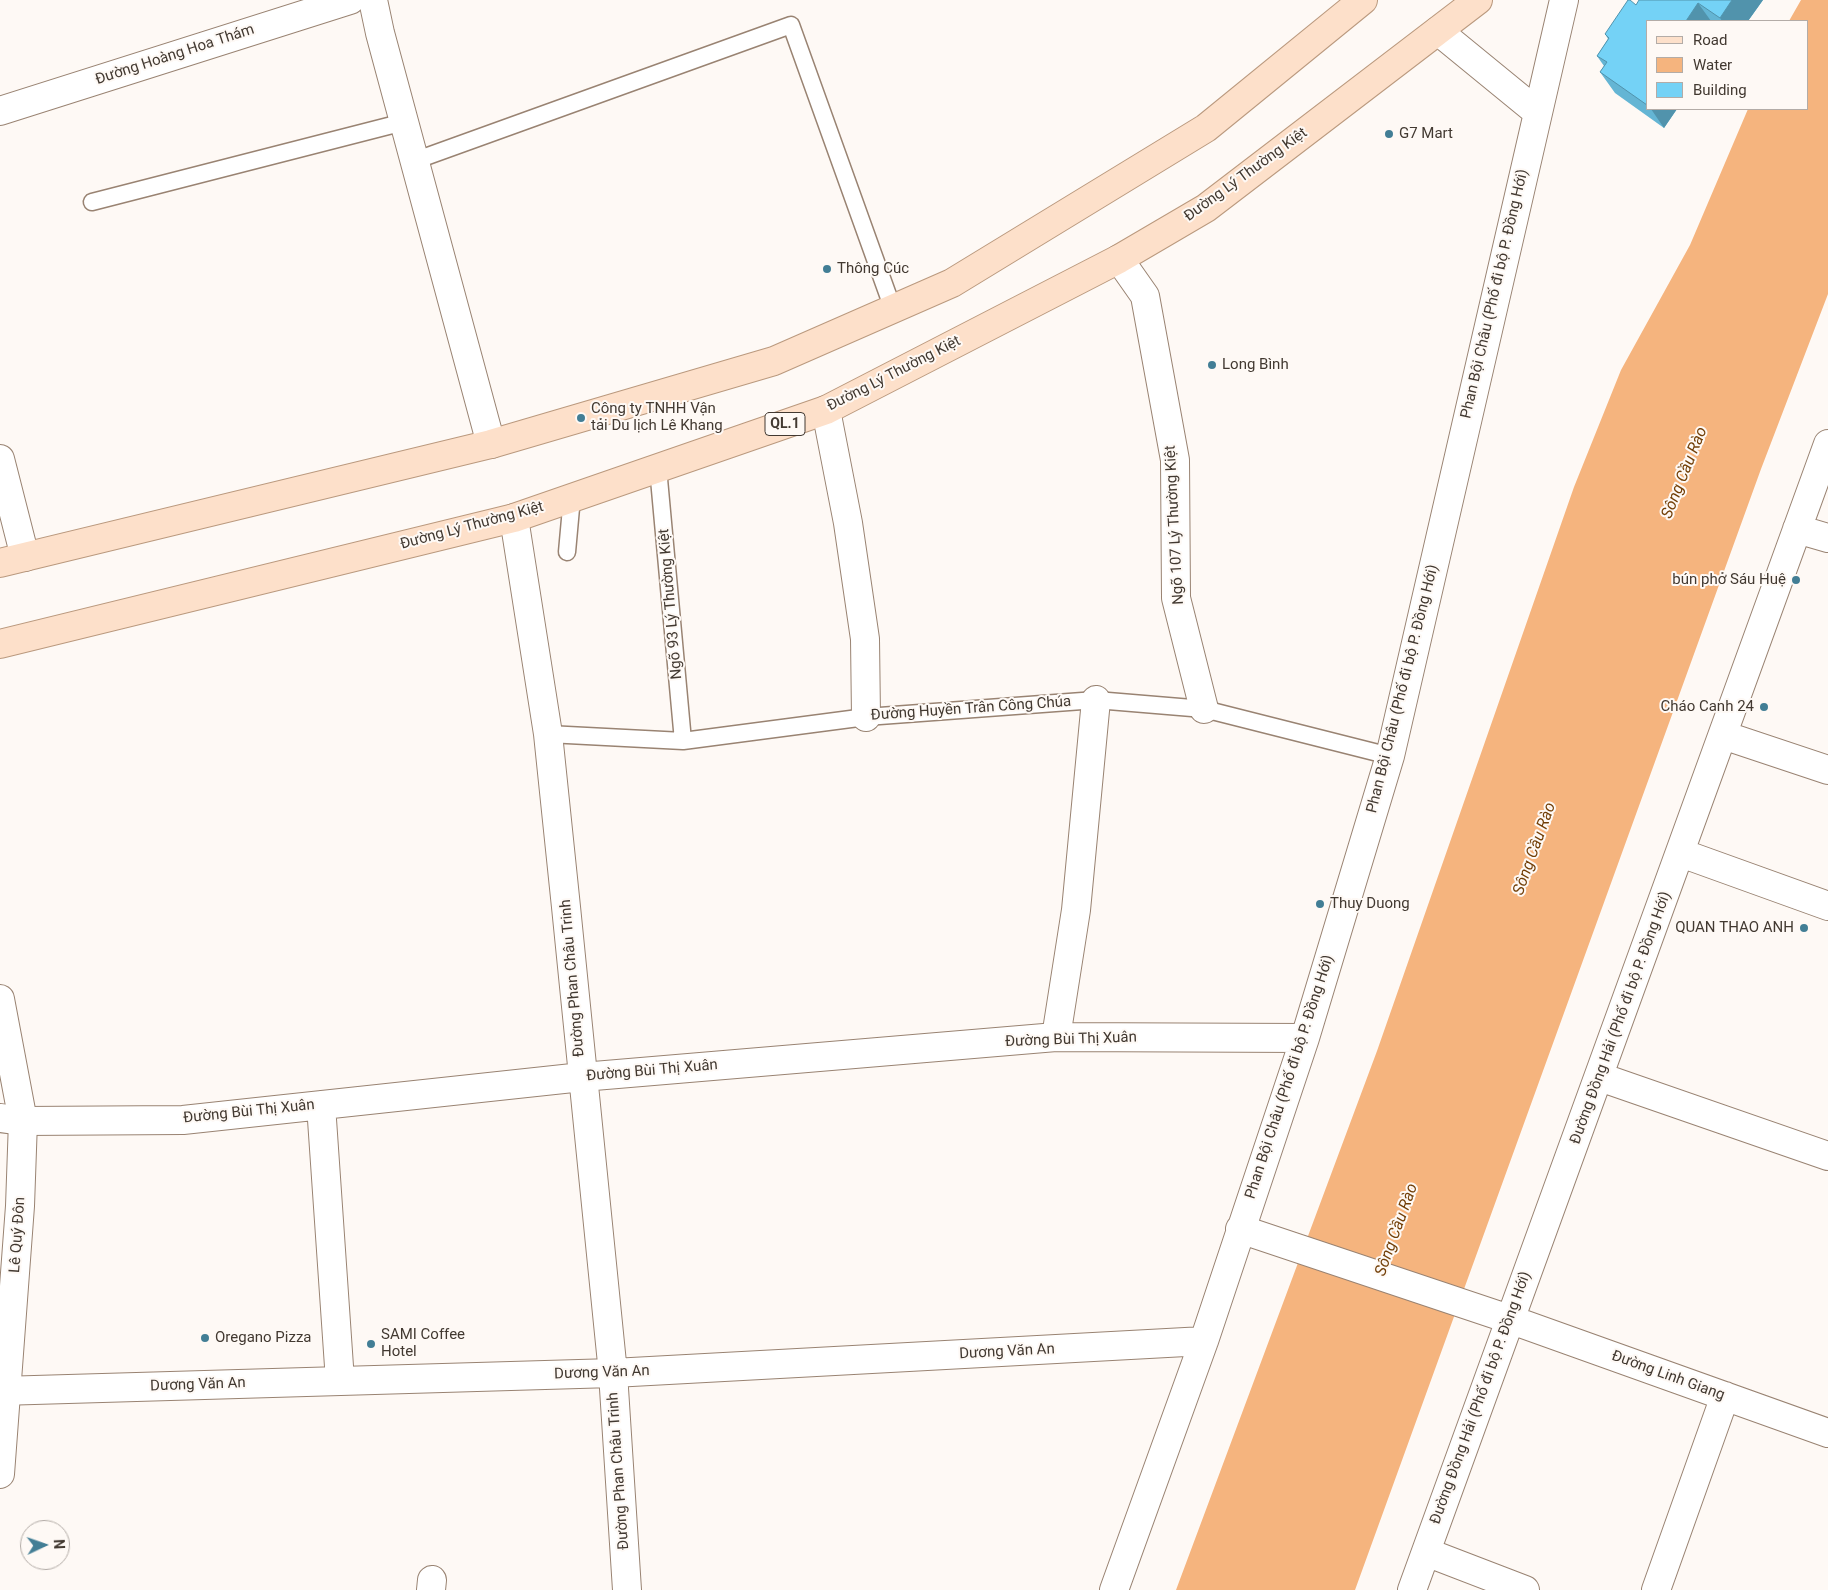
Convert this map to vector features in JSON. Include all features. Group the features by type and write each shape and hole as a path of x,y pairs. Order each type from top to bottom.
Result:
{"main road":[{"path":"13,560 491,444 774,361 952,283 1206,128 1363,0"},
{"name":"Đường Lý Thường Kiệt","path":"0,644 514,518 826,410 1119,259 1206,208 1478,0"}],"street":[{"name":"Đường Hoàng Hoa Thám","path":"0,111 350,0"},
{"path":"373,0 414,161 491,444"},
{"name":"Phan Bội Châu (Phố đi bộ P. Đồng Hới)","path":"1114,1590 1204,1341 1305,1038 1390,756 1564,0"},
{"path":"1438,31 1537,112"},
{"name":"Ngõ 107 Lý Thường Kiệt","path":"1119,259 1145,296 1175,460 1176,598 1204,709"},
{"path":"826,410 848,522 865,638 866,717"},
{"name":"Đường Đồng Hải (Phố đi bộ P. Đồng Hới)","path":"1412,1590 1509,1319 1600,1077 1828,444"},
{"path":"0,459 13,560"},
{"name":"Đường Phan Châu Trinh","path":"514,518 548,734 613,1373 627,1590"},
{"path":"1798,529 1828,538"},
{"path":"1056,1037 1076,910 1096,700"},
{"path":"1723,735 1828,770"},
{"path":"1681,853 1828,906"},
{"name":"Lê Quý Đôn","path":"0,1001 20,1206 3,1391 0,1474"},
{"name":"Đường Bùi Thị Xuân","path":"11,1120 183,1120 582,1077 1056,1037 1305,1038"},
{"path":"1600,1077 1825,1148"},
{"path":"321,1105 340,1381"},
{"name":"Đường Linh Giang","path":"1240,1229 1509,1319 1828,1433"},
{"name":"Dương Văn An","path":"3,1391 613,1373 1204,1341"},
{"path":"1656,1590 1726,1396"},
{"path":"1426,1552 1525,1590"}],"lane":[{"path":"414,161 791,24 893,309"},
{"path":"92,202 404,122"},
{"name":"Ngõ 93 Lý Thường Kiệt","path":"658,468 683,741"},
{"path":"567,552 572,497"},
{"name":"Đường Huyền Trân Công Chúa","path":"548,734 683,741 866,717 1096,700 1204,709 1390,756"}],"water":[{"name":"Sông Cầu Rào","path":"1801,0 1828,0 1828,294 1761,469 1355,1590 1176,1590 1377,1051 1574,487 1621,370 1690,245 1748,110 1808,110 1808,20 1790,20"}],"building":[{"path":"1628,0 1636,5 1639,0 1732,0 1720,18 1698,3 1687,20 1646,20 1646,104 1600,72 1607,62 1597,56 1609,38 1605,34"}],"place":[{"name":"G7 Mart","path":"1389,134"},
{"name":"Thông Cúc","path":"827,269"},
{"name":"Long Bình","path":"1212,365"},
{"name":"Công ty TNHH Vận tải Du lịch Lê Khang","path":"581,418"},
{"name":"bún phở Sáu Huệ","path":"1796,580"},
{"name":"Cháo Canh 24","path":"1764,707"},
{"name":"Thuy Duong","path":"1320,904"},
{"name":"QUAN THAO ANH","path":"1804,928"},
{"name":"Oregano Pizza","path":"205,1338"},
{"name":"SAMI Coffee Hotel","path":"371,1344"}]}
